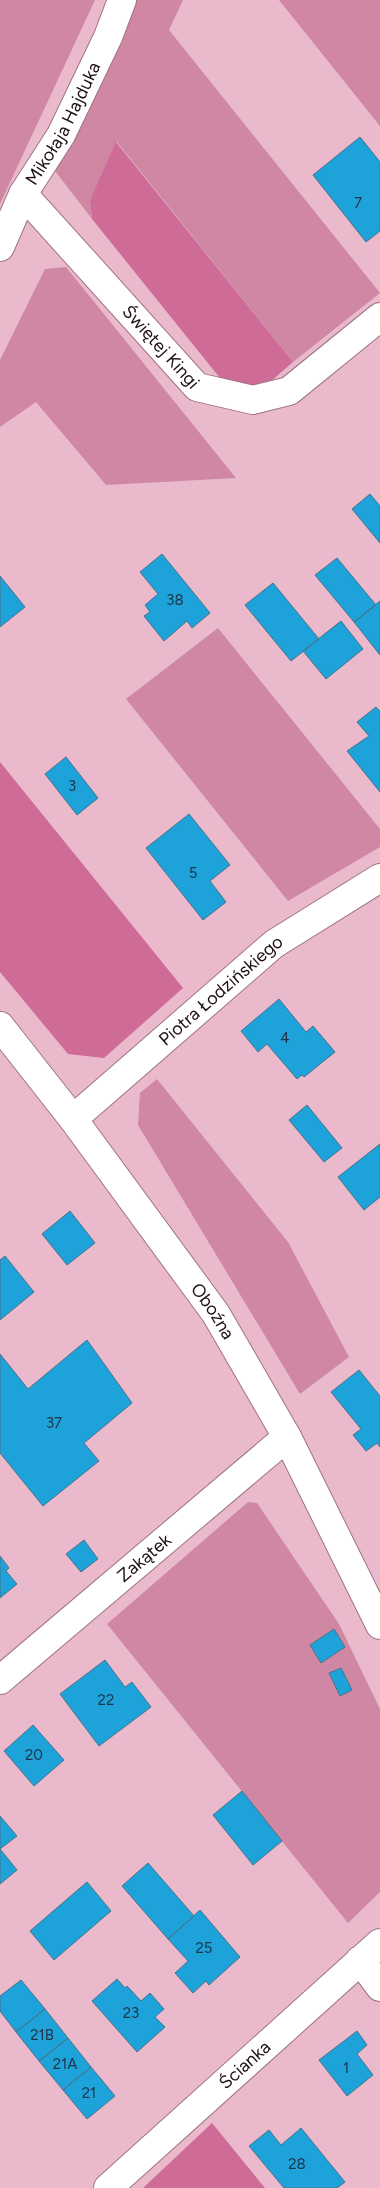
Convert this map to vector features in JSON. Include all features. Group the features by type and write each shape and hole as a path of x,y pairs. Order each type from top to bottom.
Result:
{"street":[{"name":"Mikołaja Hajduka","path":"0,247 23,194 61,135 108,37 122,0"},
{"name":"Świętej Kingi","path":"23,194 197,387 253,400 289,391 380,317"},
{"name":"Piotra Łodzińskiego","path":"74,1119 274,944 380,878"},
{"name":"Oboźna","path":"0,1026 74,1119 216,1314 288,1437 380,1625"},
{"name":"Zakątek","path":"0,1680 288,1437"},
{"path":"370,1952 380,1988"},
{"name":"Ścianka","path":"108,2188 370,1952"}],"shaded area":[{"path":"0,0 95,0 0,204"},
{"path":"134,0 183,0 169,30 380,293 293,362 117,142 90,200 92,219 52,167 98,91"},
{"path":"279,0 380,0 380,126"},
{"path":"116,142 293,362 262,389 224,383 92,219 90,200"},
{"path":"66,267 236,478 106,485 36,402 0,427 0,360 45,269"},
{"path":"218,628 380,829 380,847 288,901 126,699"},
{"path":"0,762 183,988 104,1058 68,1054 0,972"},
{"path":"157,1079 288,1242 349,1357 300,1394 138,1125 140,1093"},
{"path":"248,1502 257,1503 339,1624 380,1709 380,1892 348,1923 107,1624"},
{"path":"212,2123 265,2188 143,2188"}],"building":[{"path":"360,137 380,162 380,231 366,242 313,175"},
{"path":"370,494 380,506 380,543 352,509"},
{"path":"162,554 210,613 192,628 187,621 164,641 144,616 150,612 145,605 158,594 140,572"},
{"path":"337,558 376,605 354,622 315,575"},
{"path":"0,576 25,607 0,627"},
{"path":"273,583 319,639 291,661 245,605"},
{"path":"380,601 380,655 354,622"},
{"path":"341,621 363,649 326,679 303,651"},
{"path":"376,707 380,711 380,792 347,751 369,736 357,722"},
{"path":"66,757 98,798 77,815 45,774"},
{"path":"189,814 230,865 210,881 226,902 203,920 146,848"},
{"path":"279,999 306,1032 313,1026 335,1052 304,1077 302,1075 297,1079 267,1044 258,1052 241,1031"},
{"path":"307,1105 342,1148 324,1162 289,1120"},
{"path":"380,1144 380,1197 364,1210 338,1177"},
{"path":"70,1211 95,1243 67,1265 42,1234"},
{"path":"5,1256 34,1292 0,1320 0,1260"},
{"path":"87,1340 132,1403 84,1443 99,1461 43,1506 0,1453 0,1354 28,1389"},
{"path":"359,1370 380,1396 380,1447 377,1443 366,1451 353,1435 361,1429 331,1392"},
{"path":"84,1540 98,1559 81,1572 66,1554"},
{"path":"0,1556 9,1568 6,1571 17,1584 0,1598"},
{"path":"334,1629 345,1647 321,1663 310,1645"},
{"path":"105,1660 125,1687 132,1682 151,1707 99,1746 60,1694"},
{"path":"341,1668 352,1690 340,1696 329,1673"},
{"path":"33,1725 64,1760 34,1786 4,1751"},
{"path":"242,1791 282,1841 253,1865 213,1815"},
{"path":"0,1816 17,1836 0,1849"},
{"path":"0,1849 17,1870 0,1884"},
{"path":"148,1863 194,1916 168,1939 122,1886"},
{"path":"87,1882 111,1911 54,1960 30,1931"},
{"path":"200,1910 240,1957 209,1985 206,1981 193,1993 175,1973 188,1961 168,1939"},
{"path":"117,1979 125,1988 127,1986 141,2001 150,1993 164,2009 155,2017 165,2027 137,2052 92,2001"},
{"path":"21,1980 45,2009 16,2032 0,2011 0,1996"},
{"path":"45,2009 68,2038 39,2061 16,2032"},
{"path":"357,2031 367,2045 357,2054 373,2075 347,2096 319,2060"},
{"path":"68,2038 91,2067 63,2090 39,2061"},
{"path":"91,2067 115,2096 87,2119 63,2090"},
{"path":"301,2128 345,2182 337,2188 284,2188 249,2146 269,2130 281,2145"}]}
